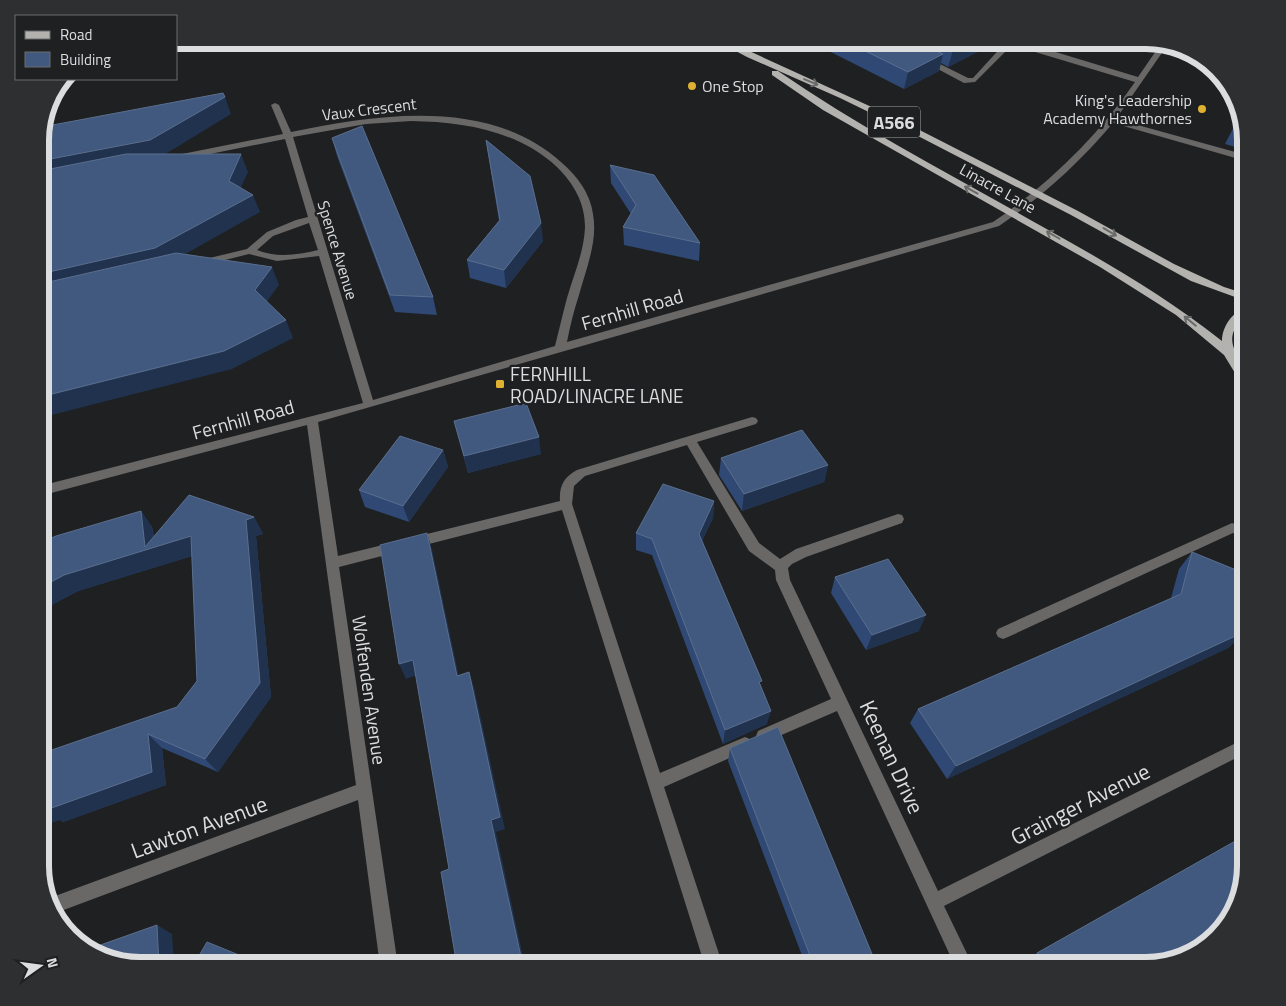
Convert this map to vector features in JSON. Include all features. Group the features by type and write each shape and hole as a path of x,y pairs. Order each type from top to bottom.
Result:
{"main road":[{"name":"Linacre Lane","path":"736,49 844,97 1092,221 1159,261 1225,292 1237,295"},
{"name":"Linacre Lane","path":"750,56 826,108 1104,265 1180,313 1228,352"},
{"path":"1237,319 1230,325 1227,336 1228,352 1237,369"}],"street":[{"path":"916,56 967,81 975,80 1002,49"},
{"path":"1035,49 1138,80"},
{"name":"Fernhill Road","path":"49,489 369,405 560,348 964,235 996,224 1013,213 1070,166 1110,120 1160,50"},
{"name":"Spence Avenue","path":"276,105 288,136 314,219 369,405"},
{"name":"Vaux Crescent","path":"174,159 360,122 423,117 457,120 502,131 544,152 571,176 586,202 589,216 586,258 560,348"},
{"path":"1110,120 1237,155"},
{"path":"193,265 250,252 270,234 291,225 314,219"},
{"path":"250,252 259,256 290,259 324,252"},
{"name":"Wolfenden Avenue","path":"312,419 389,957"},
{"path":"711,957 566,504 565,490 568,482 573,477 752,421"},
{"path":"690,440 754,547 782,567 788,560 801,553 898,519"},
{"path":"332,563 566,504"},
{"path":"1003,633 1232,528 1237,530"},
{"name":"Keenan Drive","path":"782,567 783,580 960,957"},
{"path":"655,783 841,702"},
{"name":"Grainger Avenue","path":"934,902 1237,750"},
{"name":"Lawton Avenue","path":"57,904 364,790"}],"building":[{"path":"861,49 932,49 943,54 908,72"},
{"path":"223,93 225,97 150,140 49,159 50,126"},
{"path":"362,126 433,297 390,295 332,138"},
{"path":"486,140 530,176 541,223 504,270 467,260 500,220"},
{"path":"126,154 241,154 229,181 253,195 155,248 49,272 49,169"},
{"path":"610,165 654,175 700,243 623,227 636,205"},
{"path":"176,253 272,267 255,290 286,320 224,351 49,395 49,282"},
{"path":"526,403 539,437 464,456 454,421"},
{"path":"802,430 828,465 744,494 721,458"},
{"path":"400,436 443,450 403,506 359,490"},
{"path":"663,484 714,501 699,534 762,681 759,682 771,711 725,730 652,539 636,533"},
{"path":"189,495 254,517 246,520 260,683 205,759 148,734 152,772 49,809 49,751 177,707 197,681 191,536 64,575 49,583 49,539 56,536 141,511 145,547"},
{"path":"427,533 457,676 469,672 500,817 491,820 521,957 455,957 441,872 449,869 413,660 399,664 380,545"},
{"path":"1192,552 1237,570 1237,635 956,766 918,709 1181,594"},
{"path":"888,559 926,615 872,635 835,577"},
{"path":"778,727 873,957 811,957 730,748"},
{"path":"1237,840 1236,884 1228,907 1215,926 1206,935 1187,948 1170,954 1146,957 1039,957 1037,953"},
{"path":"157,925 159,957 122,956 96,946"},
{"path":"207,942 244,957 198,957"}],"place":[{"name":"One Stop","path":"692,86"},
{"name":"King's Leadership Academy Hawthornes","path":"1202,109"},
{"name":"FERNHILL ROAD/LINACRE LANE","path":"500,384"}]}
